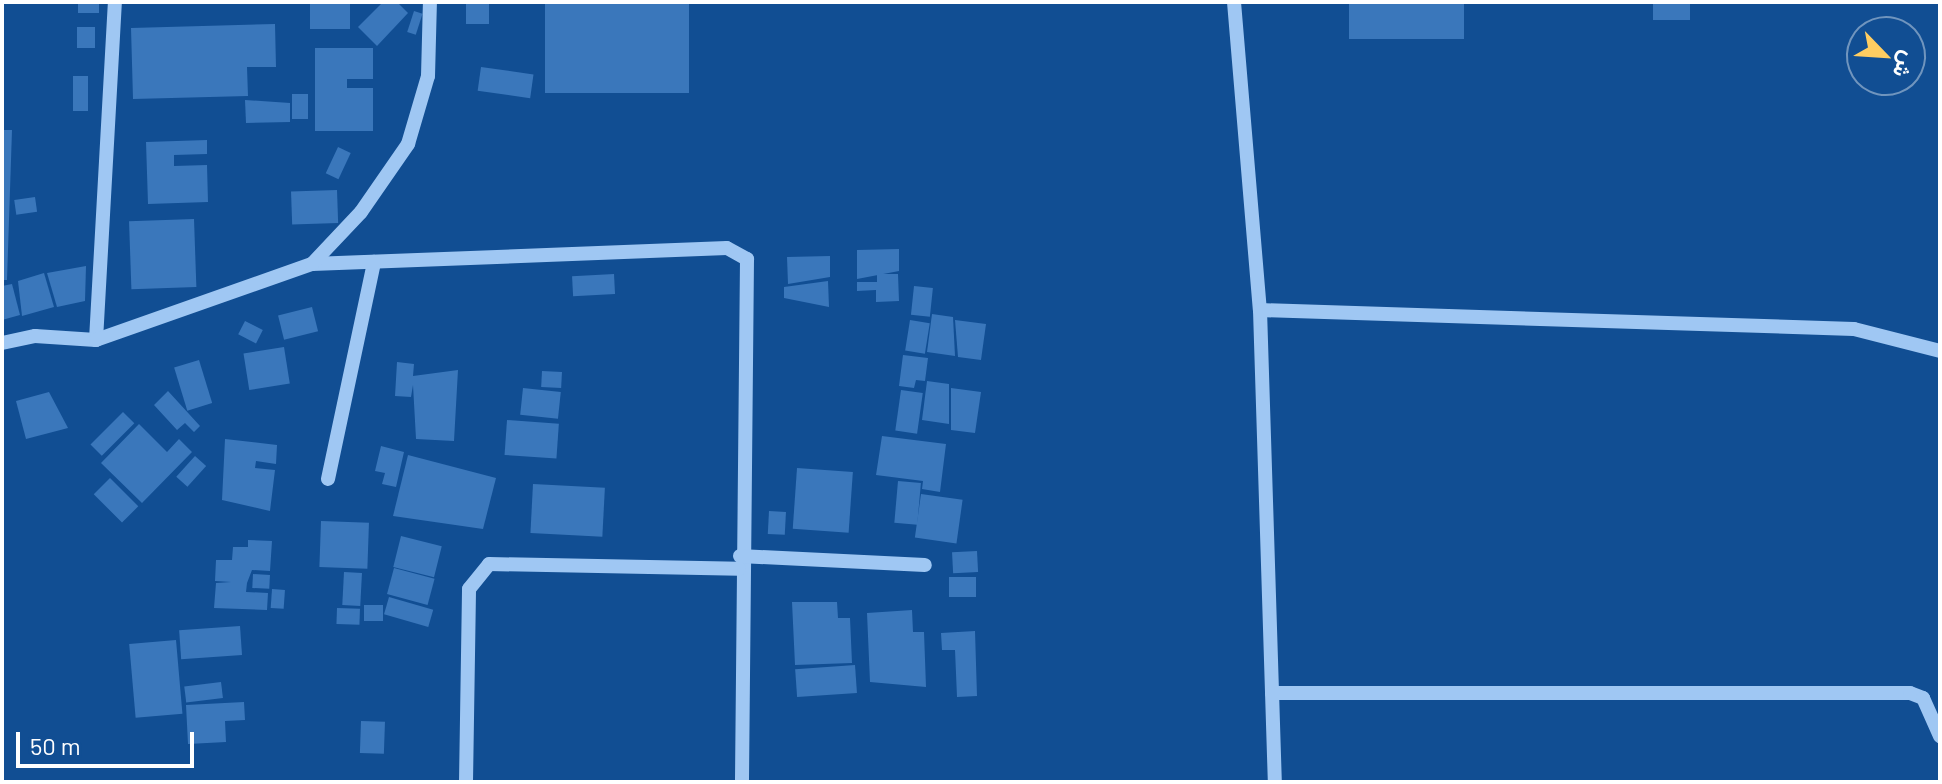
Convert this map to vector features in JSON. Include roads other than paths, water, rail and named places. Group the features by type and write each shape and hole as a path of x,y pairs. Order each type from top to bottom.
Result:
{"street":[{"path":"96,340 115,2"},
{"path":"312,264 361,212 408,144 428,76 430,2"},
{"path":"1234,2 1260,310 1275,782"},
{"path":"2,343 35,336 96,340 312,264 739,251 749,267 739,563 742,782"},
{"path":"328,479 374,262"},
{"path":"1260,310 1854,329 1940,351"},
{"path":"466,782 469,589 489,564 925,565"},
{"path":"1272,693 1910,693 1923,698 1940,736"}]}
